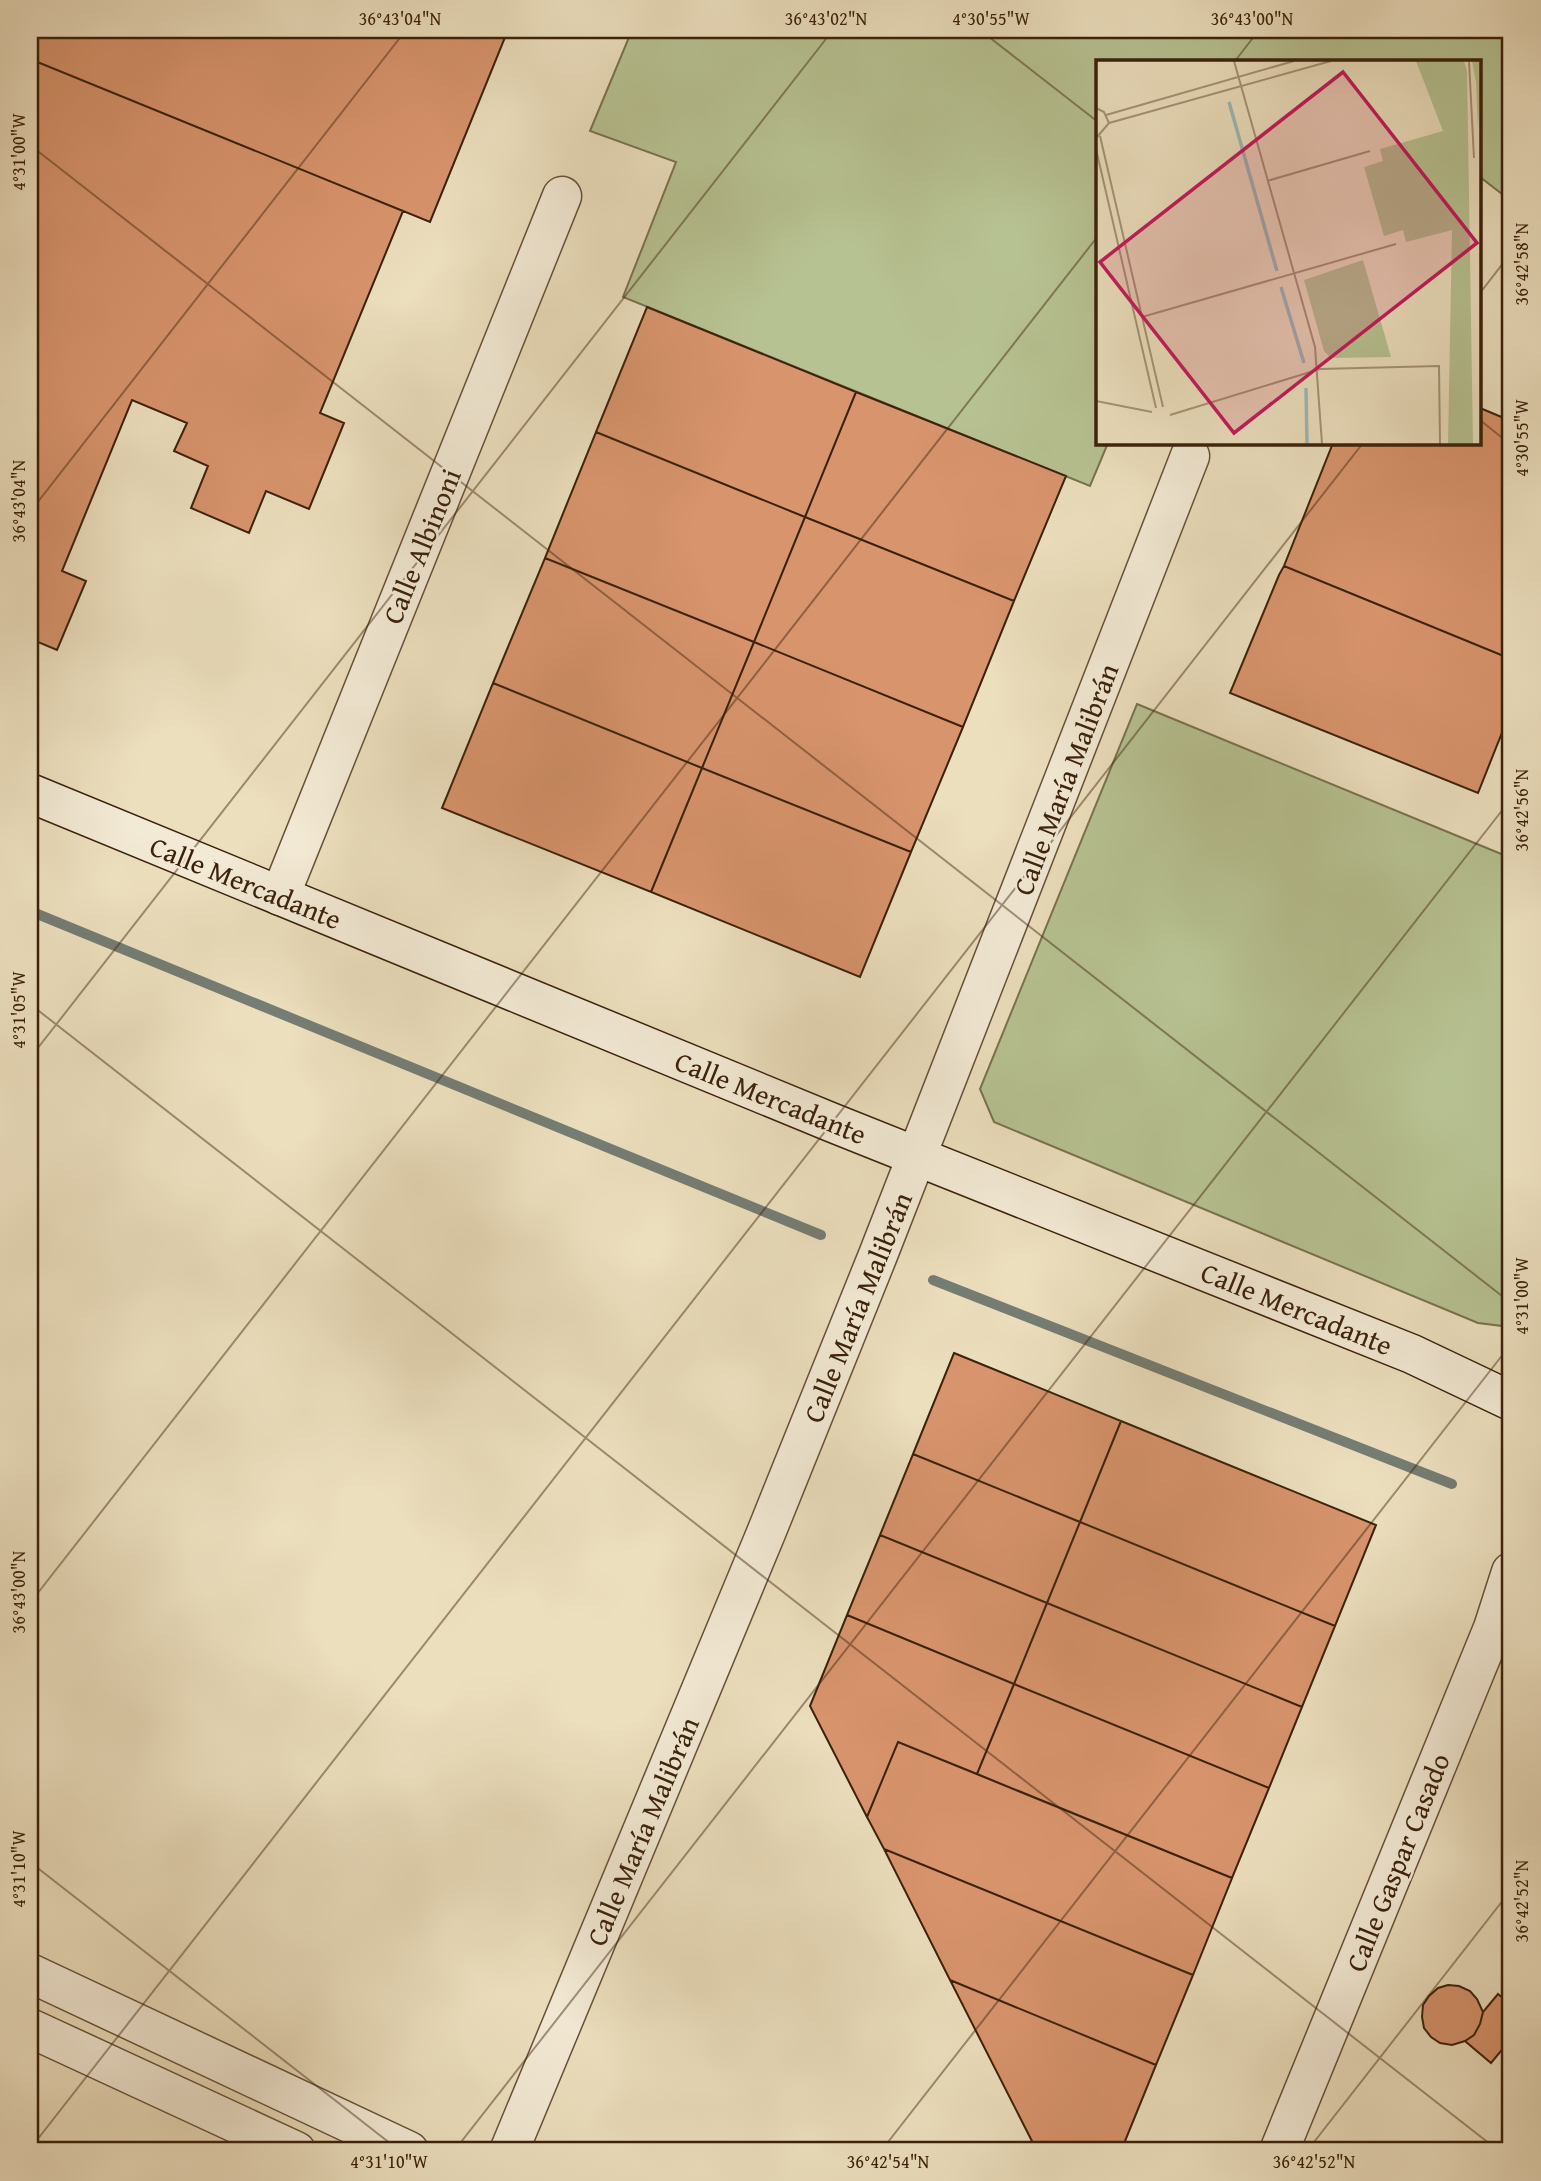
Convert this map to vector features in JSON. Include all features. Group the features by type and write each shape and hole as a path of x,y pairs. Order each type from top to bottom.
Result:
{"street":[{"name":"Calle Albinoni","path":"280,896 562,196"},
{"name":"Calle María Malibrán","path":"509,2151 766,1533 1191,456"},
{"name":"Calle Mercadante","path":"30,793 917,1156 1412,1354 1511,1401"},
{"name":"Calle Gaspar Casado","path":"1279,2151 1493,1628 1511,1572"},
{"path":"30,1973 409,2151"},
{"path":"30,2028 296,2151"}],"green space":[{"path":"632,30 1493,30 1511,43 1511,201 1482,179 1482,60 1096,60 1096,444 1108,444 1090,486 623,297 676,162 590,131"},
{"path":"1137,704 1511,858 1511,1327 1478,1323 994,1122 980,1089"}],"building":[{"path":"30,30 508,30 430,222 30,59"},
{"path":"30,59 403,211 320,413 344,423 309,509 266,491 249,533 191,508 208,466 174,451 187,423 132,400 62,571 86,581 57,650 33,640 36,631 30,628"},
{"path":"647,307 856,392 805,517 596,432"},
{"path":"856,392 1066,476 1014,601 805,517"},
{"path":"1482,409 1511,421 1511,659 1284,566 1333,444 1482,444"},
{"path":"596,432 805,517 754,642 545,558"},
{"path":"805,517 1014,601 963,727 754,642"},
{"path":"545,558 754,642 702,768 493,683"},
{"path":"1284,566 1511,659 1511,710 1478,793 1230,693"},
{"path":"754,642 963,727 911,852 702,768"},
{"path":"493,683 702,768 651,892 442,808"},
{"path":"702,768 911,852 860,977 651,892"},
{"path":"954,1353 1121,1421 1080,1522 913,1454"},
{"path":"1121,1421 1376,1525 1335,1626 1080,1522"},
{"path":"913,1454 1080,1522 1047,1603 880,1535"},
{"path":"1080,1522 1335,1626 1302,1707 1047,1603"},
{"path":"880,1535 1047,1603 1014,1684 847,1615"},
{"path":"1047,1603 1302,1707 1269,1788 1014,1684"},
{"path":"847,1615 1014,1684 977,1774 898,1742 867,1817 810,1706"},
{"path":"1014,1684 1269,1788 1232,1878 977,1774"},
{"path":"898,1742 1232,1878 1193,1975 884,1849 867,1817"},
{"path":"884,1849 1193,1975 1156,2065 950,1980"},
{"path":"950,1980 1156,2065 1121,2151 1037,2151"},
{"path":"1448,1985 1470,1991 1483,2012 1474,2035 1452,2045 1440,2043 1431,2037 1424,2028 1422,2017 1423,2005 1429,1996 1438,1988"},
{"path":"1498,1994 1511,2005 1511,2039 1491,2063 1465,2041 1474,2035 1483,2012"}],"waterway":[{"path":"30,911 821,1235"},
{"path":"933,1280 1452,1484"}]}
